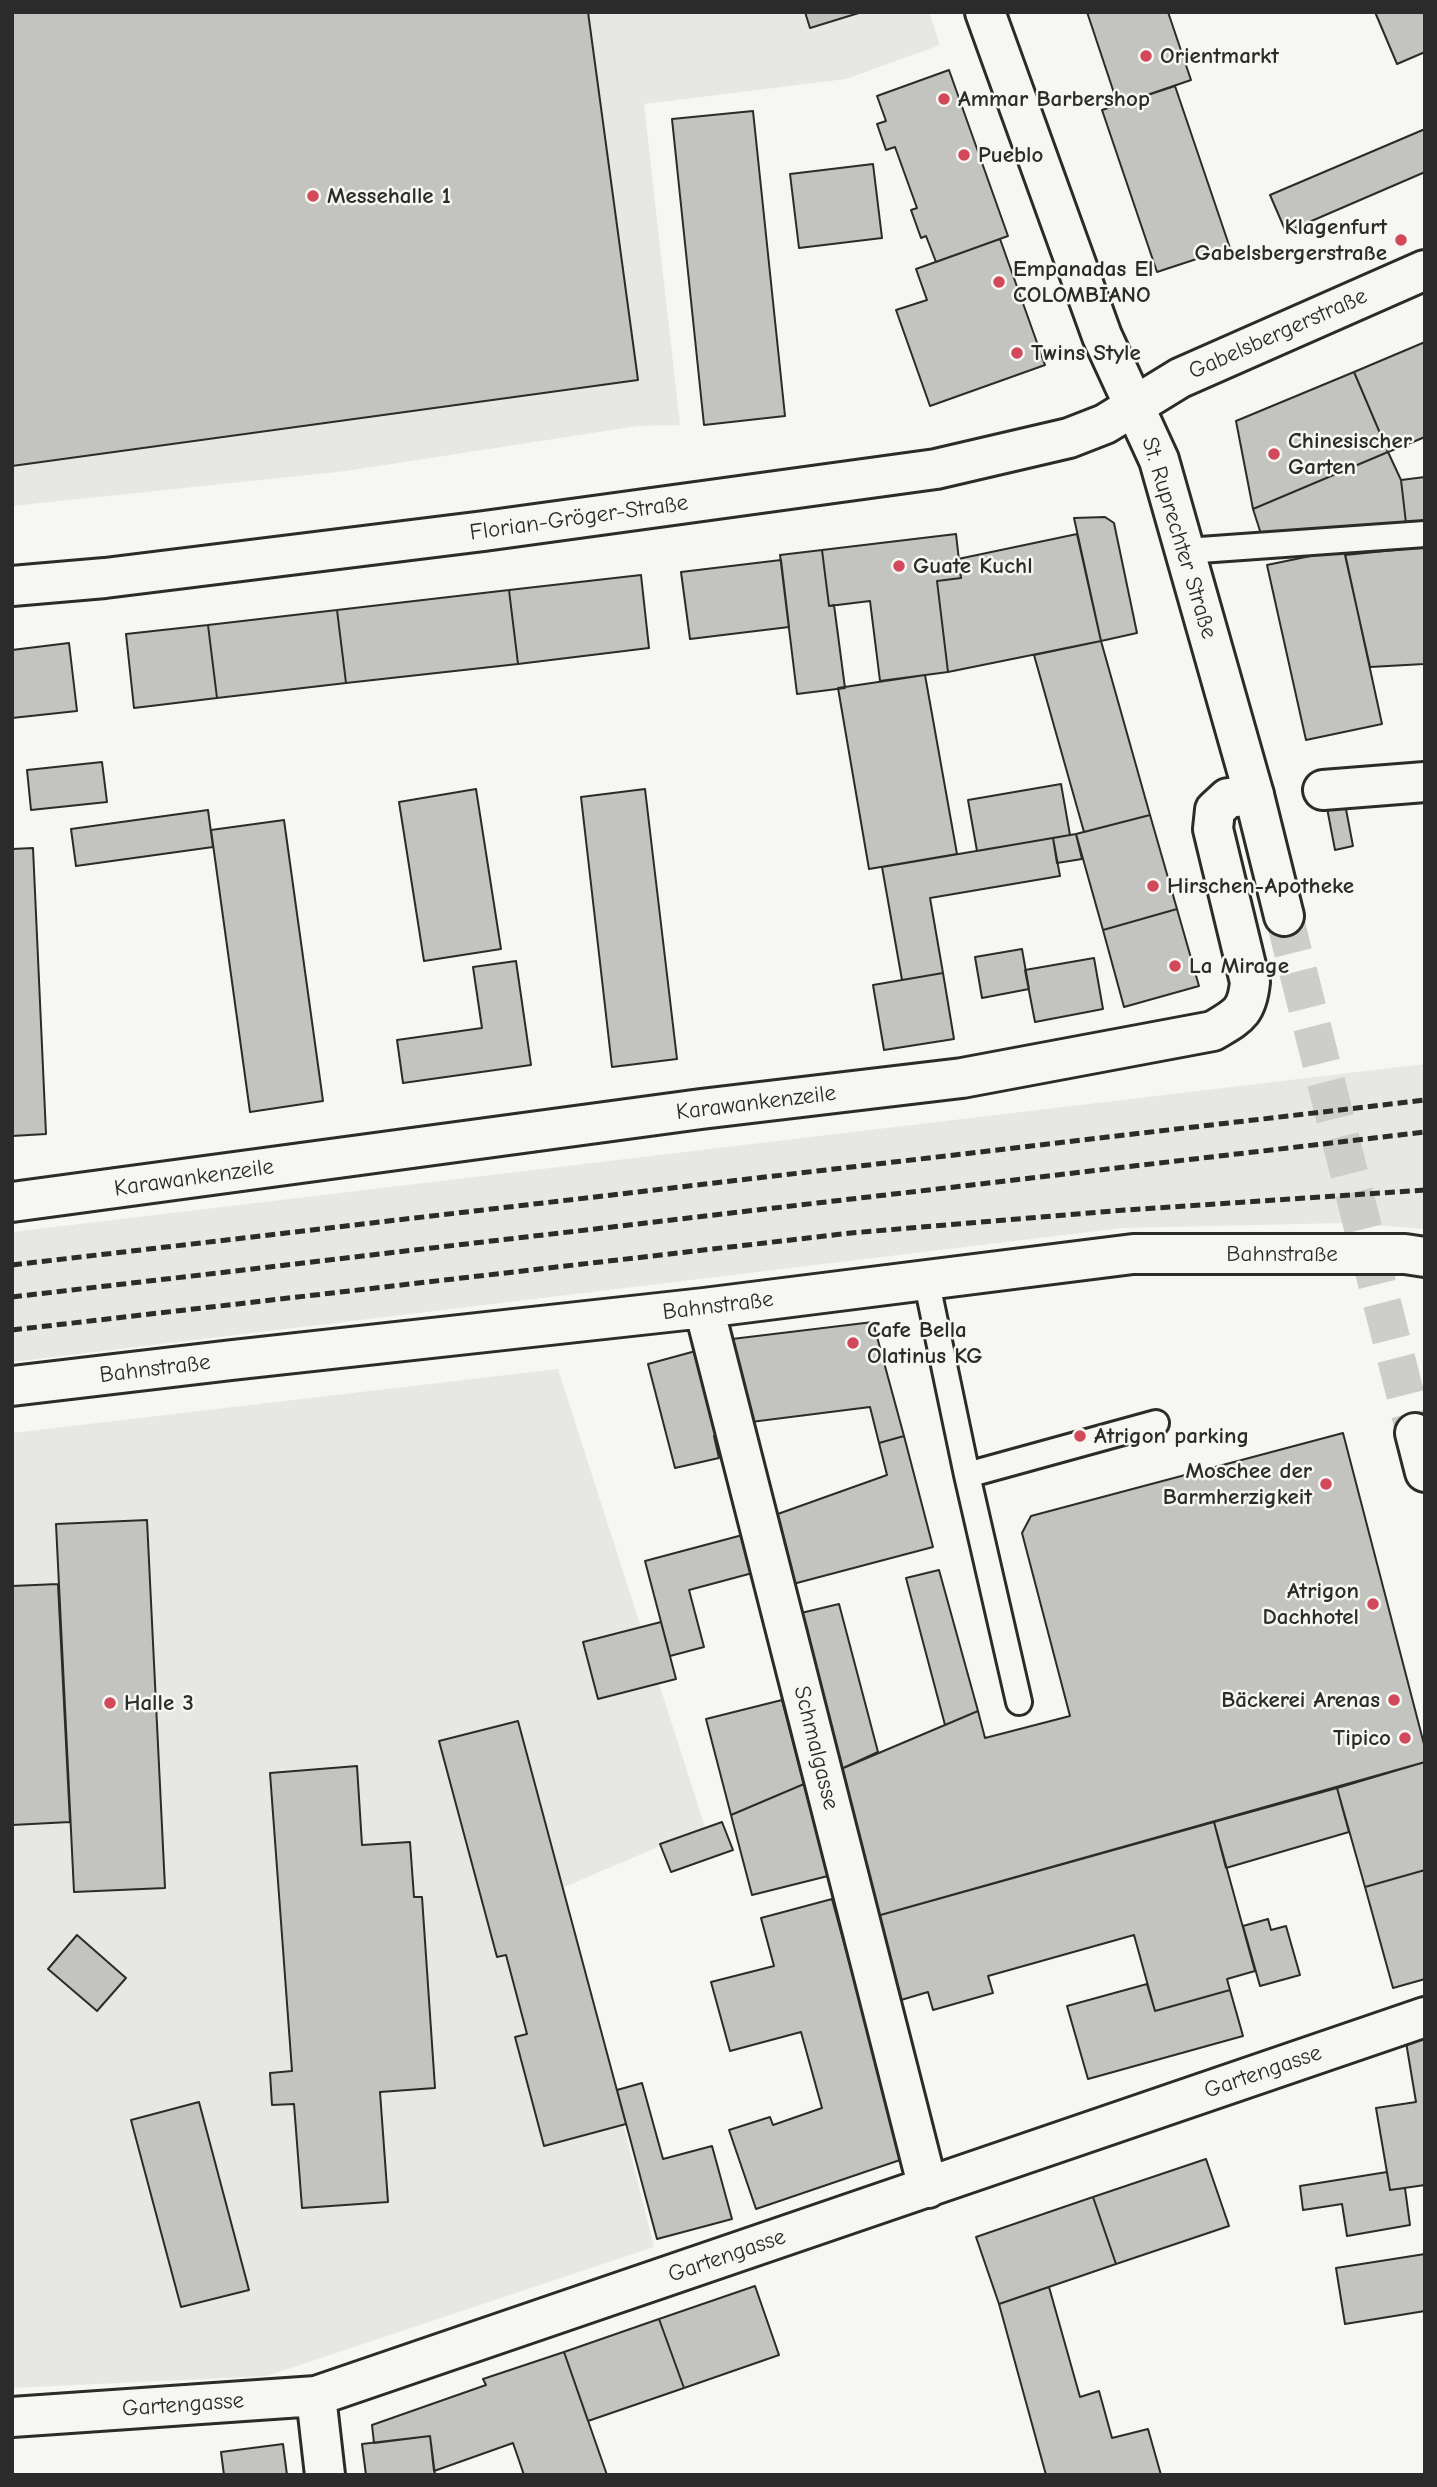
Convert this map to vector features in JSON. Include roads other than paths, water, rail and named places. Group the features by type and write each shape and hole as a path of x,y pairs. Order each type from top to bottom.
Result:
{"street":[{"name":"St. Ruprechter Straße","path":"985,12 1102,336 1160,460 1254,796 1284,916"},
{"name":"Gabelsbergerstraße","path":"1135,405 1180,378 1425,270"},
{"name":"Florian-Gröger-Straße","path":"12,586 105,578 484,531 936,469 1069,438 1105,424 1135,405"},
{"path":"1323,790 1425,782"},
{"name":"Karawankenzeile","path":"12,1202 701,1109 962,1078 1213,1031 1239,1016 1248,1001 1250,982 1213,829 1215,810 1228,797 1254,796"},
{"name":"Bahnstraße","path":"12,1386 704,1308 1133,1254 1405,1254 1425,1257"},
{"name":"Schmalgasse","path":"704,1308 928,2188"},
{"path":"1415,1433 1425,1472"},
{"name":"Gartengasse","path":"12,2417 316,2396 1425,2017"},
{"path":"316,2396 325,2475"}],"lane":[{"path":"1186,551 1425,534"},
{"path":"926,1279 1019,1702"},
{"path":"967,1475 1156,1423"}],"tunnel":[{"path":"1284,916 1415,1433"}],"railway":[{"path":"12,1265 1425,1100"},
{"path":"12,1297 1425,1132"},
{"path":"12,1330 851,1233 1125,1210 1425,1190"}],"place":[{"name":"Orientmarkt","path":"1146,56"},
{"name":"Ammar Barbershop","path":"944,99"},
{"name":"Pueblo","path":"964,155"},
{"name":"Messehalle 1","path":"313,196"},
{"name":"Klagenfurt Gabelsbergerstraße","path":"1401,240"},
{"name":"Empanadas El COLOMBIANO","path":"999,282"},
{"name":"Twins Style","path":"1017,353"},
{"name":"Chinesischer Garten","path":"1274,454"},
{"name":"Guate Kuchl","path":"899,566"},
{"name":"Hirschen-Apotheke","path":"1153,886"},
{"name":"La Mirage","path":"1175,966"},
{"name":"Cafe Bella Olatinus KG","path":"853,1343"},
{"name":"Atrigon parking","path":"1080,1436"},
{"name":"Moschee der Barmherzigkeit","path":"1326,1484"},
{"name":"Atrigon Dachhotel","path":"1373,1604"},
{"name":"Bäckerei Arenas","path":"1394,1700"},
{"name":"Halle 3","path":"110,1703"},
{"name":"Tipico","path":"1405,1738"}]}
